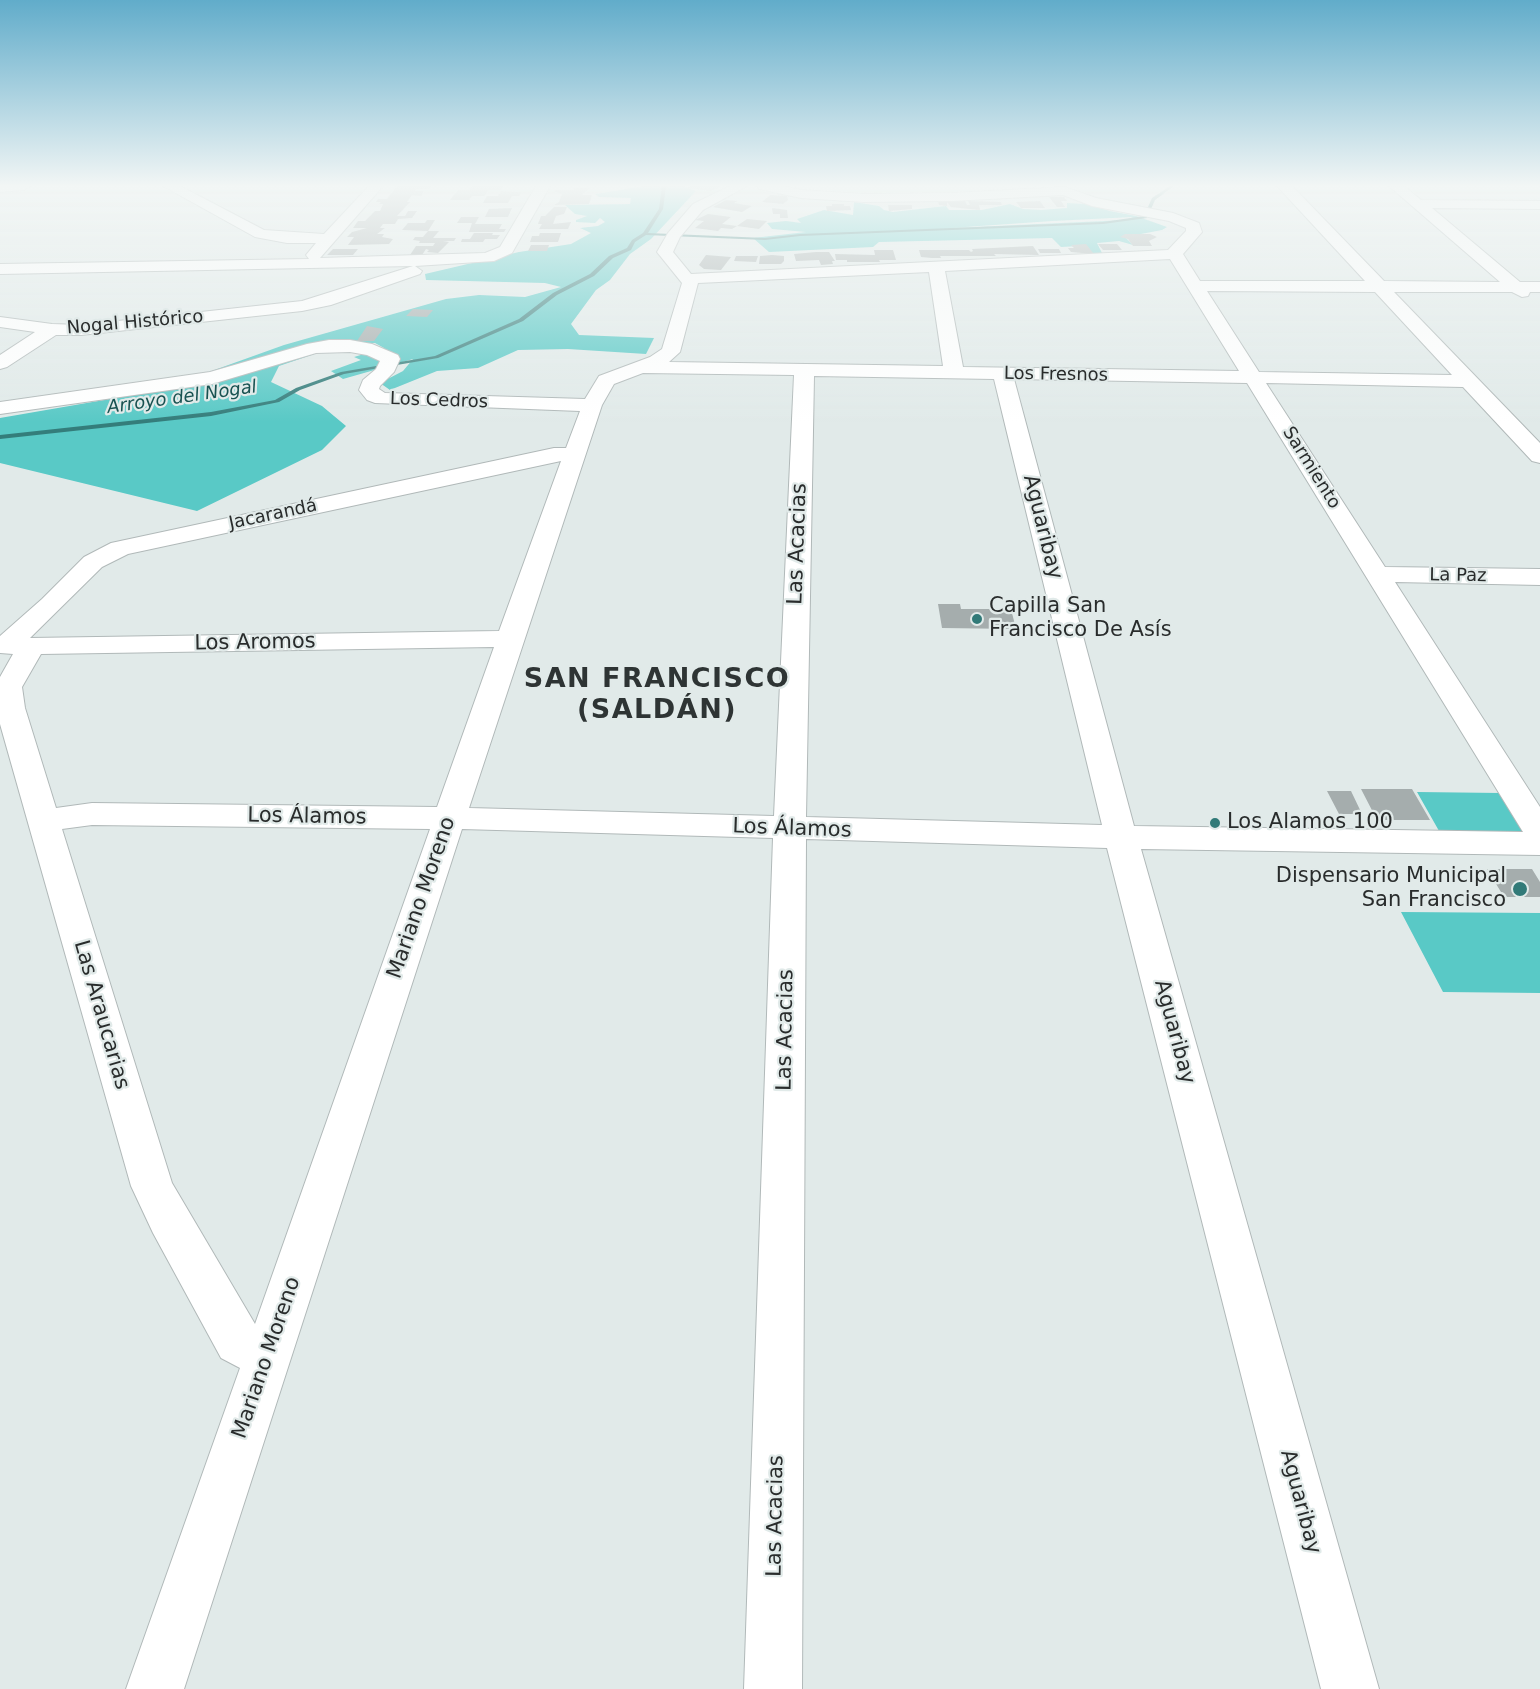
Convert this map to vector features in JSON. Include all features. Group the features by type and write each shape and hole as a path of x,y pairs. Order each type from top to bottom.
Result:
{"street":[{"path":"0,269 257,265"},
{"name":"Nogal Histórico","path":"0,322 52,329 107,328 316,303 431,265"},
{"path":"675,265 688,279 960,265"},
{"name":"Sarmiento","path":"1182,265 1256,378 1540,833"},
{"path":"1360,265 1540,456"},
{"path":"1490,265 1516,287"},
{"path":"936,266 954,373"},
{"name":"Mariano Moreno","path":"155,1689 449,818 592,405 606,380 657,362 670,352 690,283 688,279"},
{"path":"1195,286 1516,287 1536,293"},
{"path":"0,363 52,329"},
{"name":"Los Cedros","path":"7,401 57,399 212,378 329,346 350,346 372,350 387,356 389,364 370,384 369,390 374,396 382,399 592,405"},
{"name":"Los Fresnos","path":"642,367 1470,381"},
{"name":"Las Acacias","path":"772,1689 790,829 804,371"},
{"name":"Aguaribay","path":"1003,374 1121,837 1350,1689"},
{"name":"Jacarandá","path":"12,645 93,562 120,549 531,460 575,454"},
{"name":"La Paz","path":"1377,574 1540,577"},
{"name":"Los Aromos","path":"12,645 510,639"},
{"name":"Las Araucarias","path":"12,645 8,687 10,708 152,1186 168,1219 238,1341 268,1357"},
{"name":"Los Álamos","path":"45,820 92,814 449,818 1121,837 1540,844"}],"shaded area":[{"path":"464,265 622,265 610,280 596,290 571,324 579,335 654,338 646,354 568,349 518,350 478,368 437,371 390,390 380,383 403,371 413,359 343,379 331,371 361,360 354,357 384,348 375,343 347,343 279,366 271,382 322,406 346,426 322,450 197,511 0,463 0,418 156,391 284,345 446,299 479,295 525,297 561,287 545,283 426,280 425,274"},
{"path":"1417,792 1501,793 1530,840 1443,838"},
{"path":"1401,912 1540,913 1540,993 1443,992"}],"building":[{"path":"699,265 725,265 721,270 704,269"},
{"path":"413,309 433,310 427,317 406,316"},
{"path":"367,326 383,329 374,341 357,341"},
{"name":"Capilla San Francisco De Asís","path":"938,604 960,604 961,609 1011,609 1016,629 942,628"},
{"path":"1361,789 1412,789 1430,820 1377,820"},
{"path":"1327,791 1351,791 1362,814 1339,814"},
{"name":"Dispensario Municipal San Francisco","path":"1487,869 1532,869 1540,882 1540,897 1504,897"}],"waterway":[{"name":"Arroyo del Nogal","path":"0,437 211,414 277,401 298,389 343,373 436,357 521,320 555,294 592,275 603,265"}],"place":[{"name":"Capilla San Francisco De Asís","path":"977,619"},
{"name":"Los Alamos 100","path":"1215,823"},
{"name":"Dispensario Municipal San Francisco","path":"1520,889"}],"district":[{"name":"SAN FRANCISCO (SALDÁN)","path":"657,696"}]}
